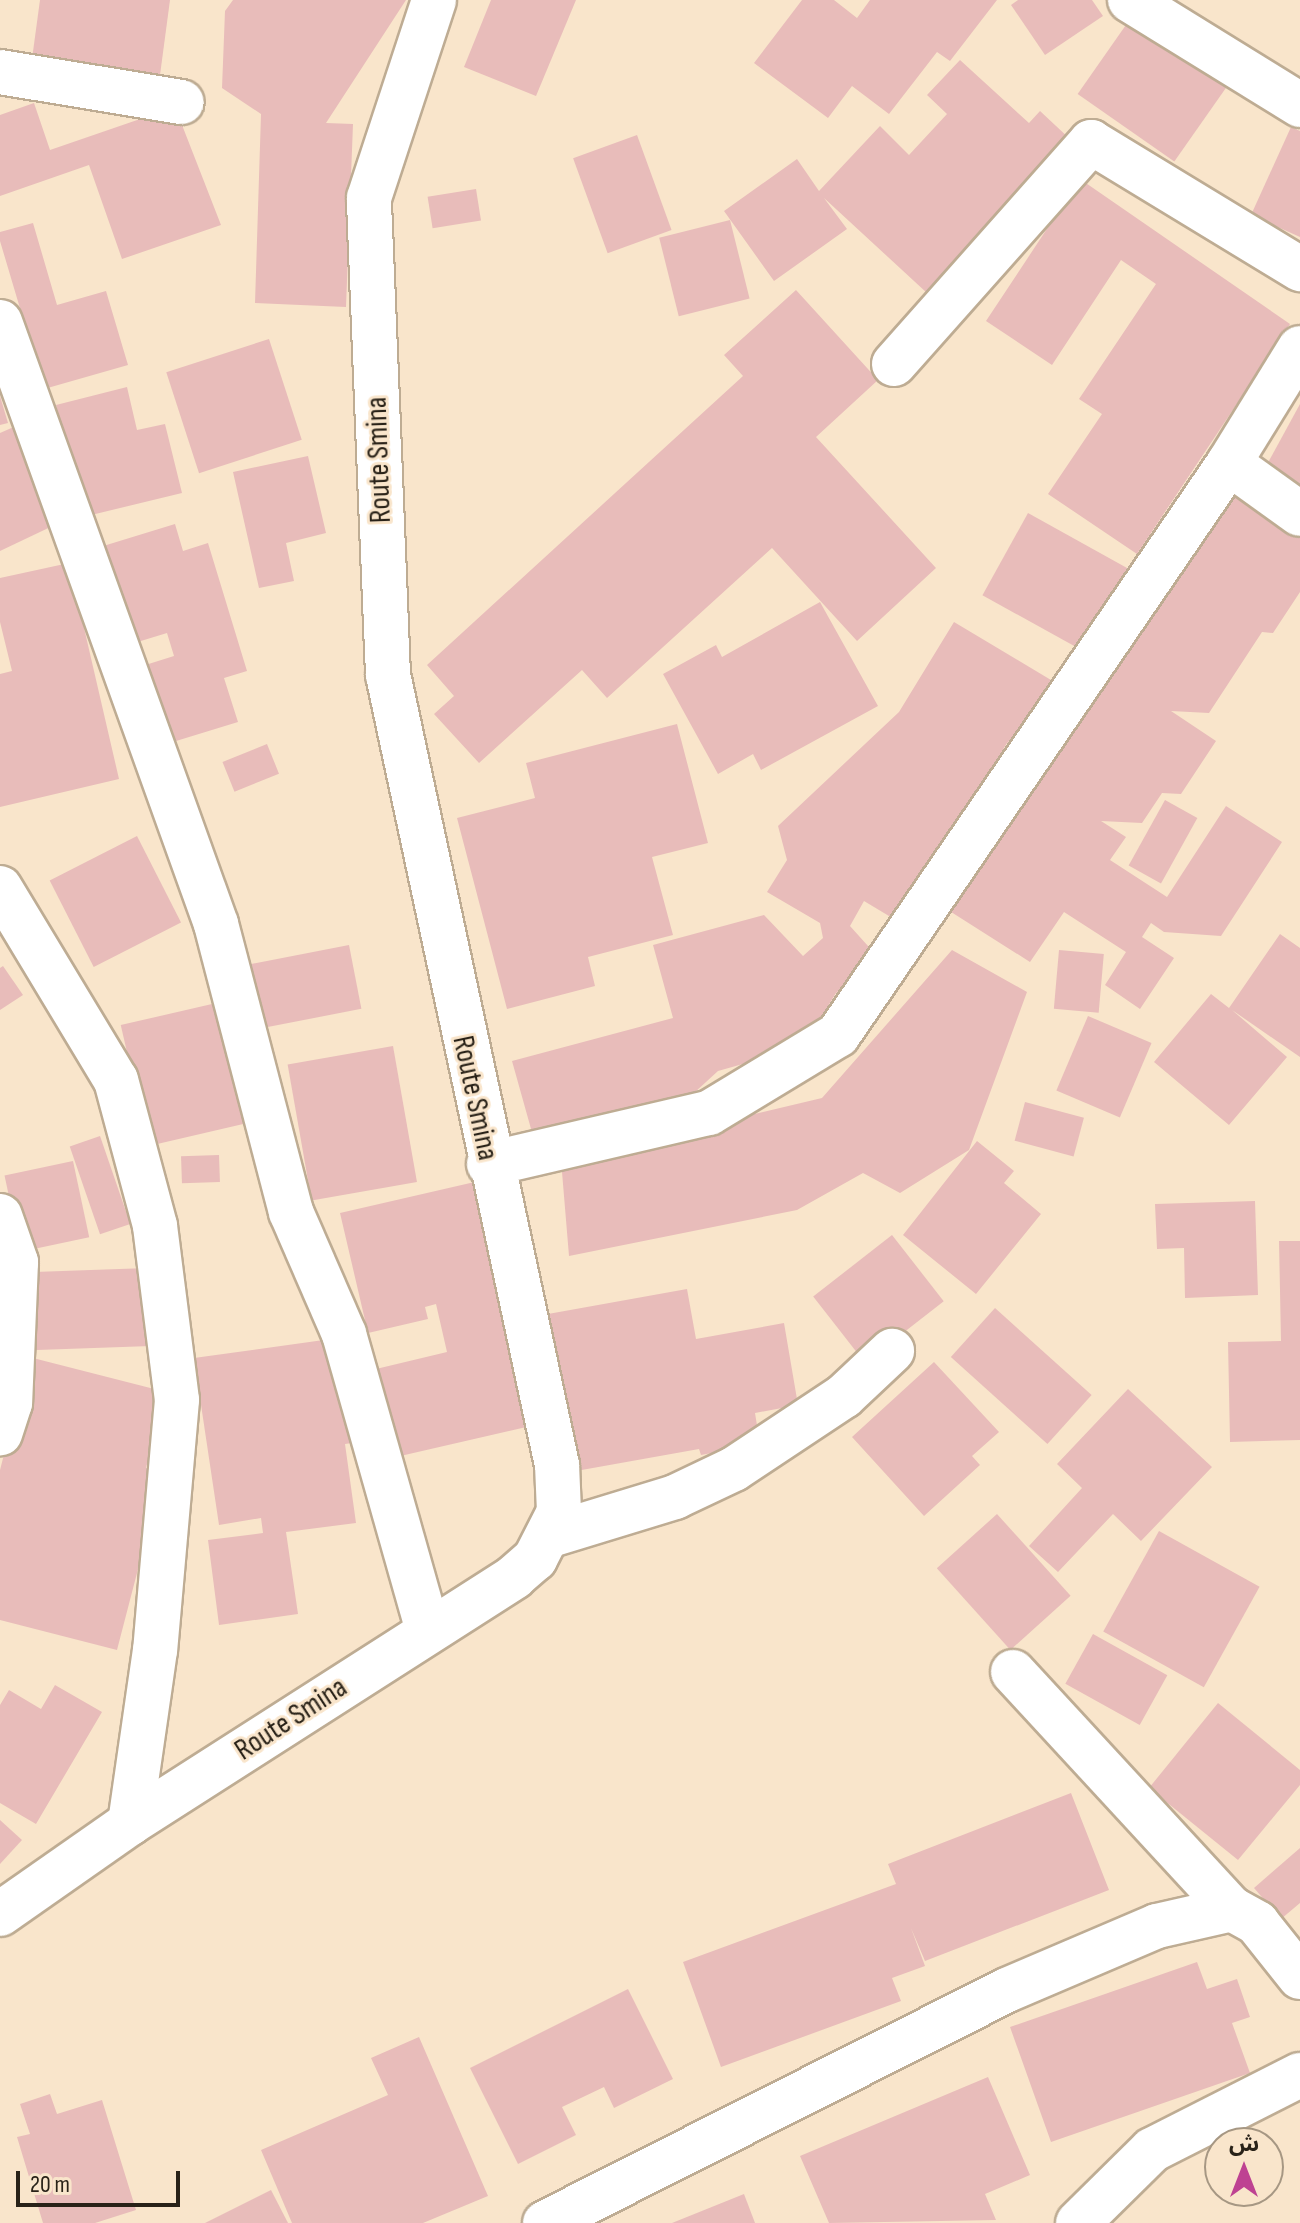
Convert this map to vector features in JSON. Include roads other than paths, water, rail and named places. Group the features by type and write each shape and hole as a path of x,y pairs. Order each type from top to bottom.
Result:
{"street":[{"name":"Route Smina","path":"0,1914 130,1823 514,1577 551,1535 559,1512 559,1476 489,1164 388,675 369,198 434,0"},
{"path":"1130,0 1300,105"},
{"path":"0,72 182,102"},
{"path":"894,364 1091,142 1300,269"},
{"path":"0,322 216,924 291,1212 344,1334 428,1630"},
{"path":"489,1164 709,1113 838,1035 1229,463 1300,348"},
{"path":"1229,463 1300,514"},
{"path":"0,888 116,1080 155,1226 177,1400 155,1650 130,1823"},
{"path":"0,1216 16,1262 10,1403 0,1433"},
{"path":"551,1535 675,1497 734,1469 833,1404 892,1351"},
{"path":"1013,1672 1232,1909 1257,1923 1300,1977"},
{"path":"545,2223 1007,1990 1157,1926 1232,1909"},
{"path":"1078,2223 1152,2150 1300,2075"}]}
